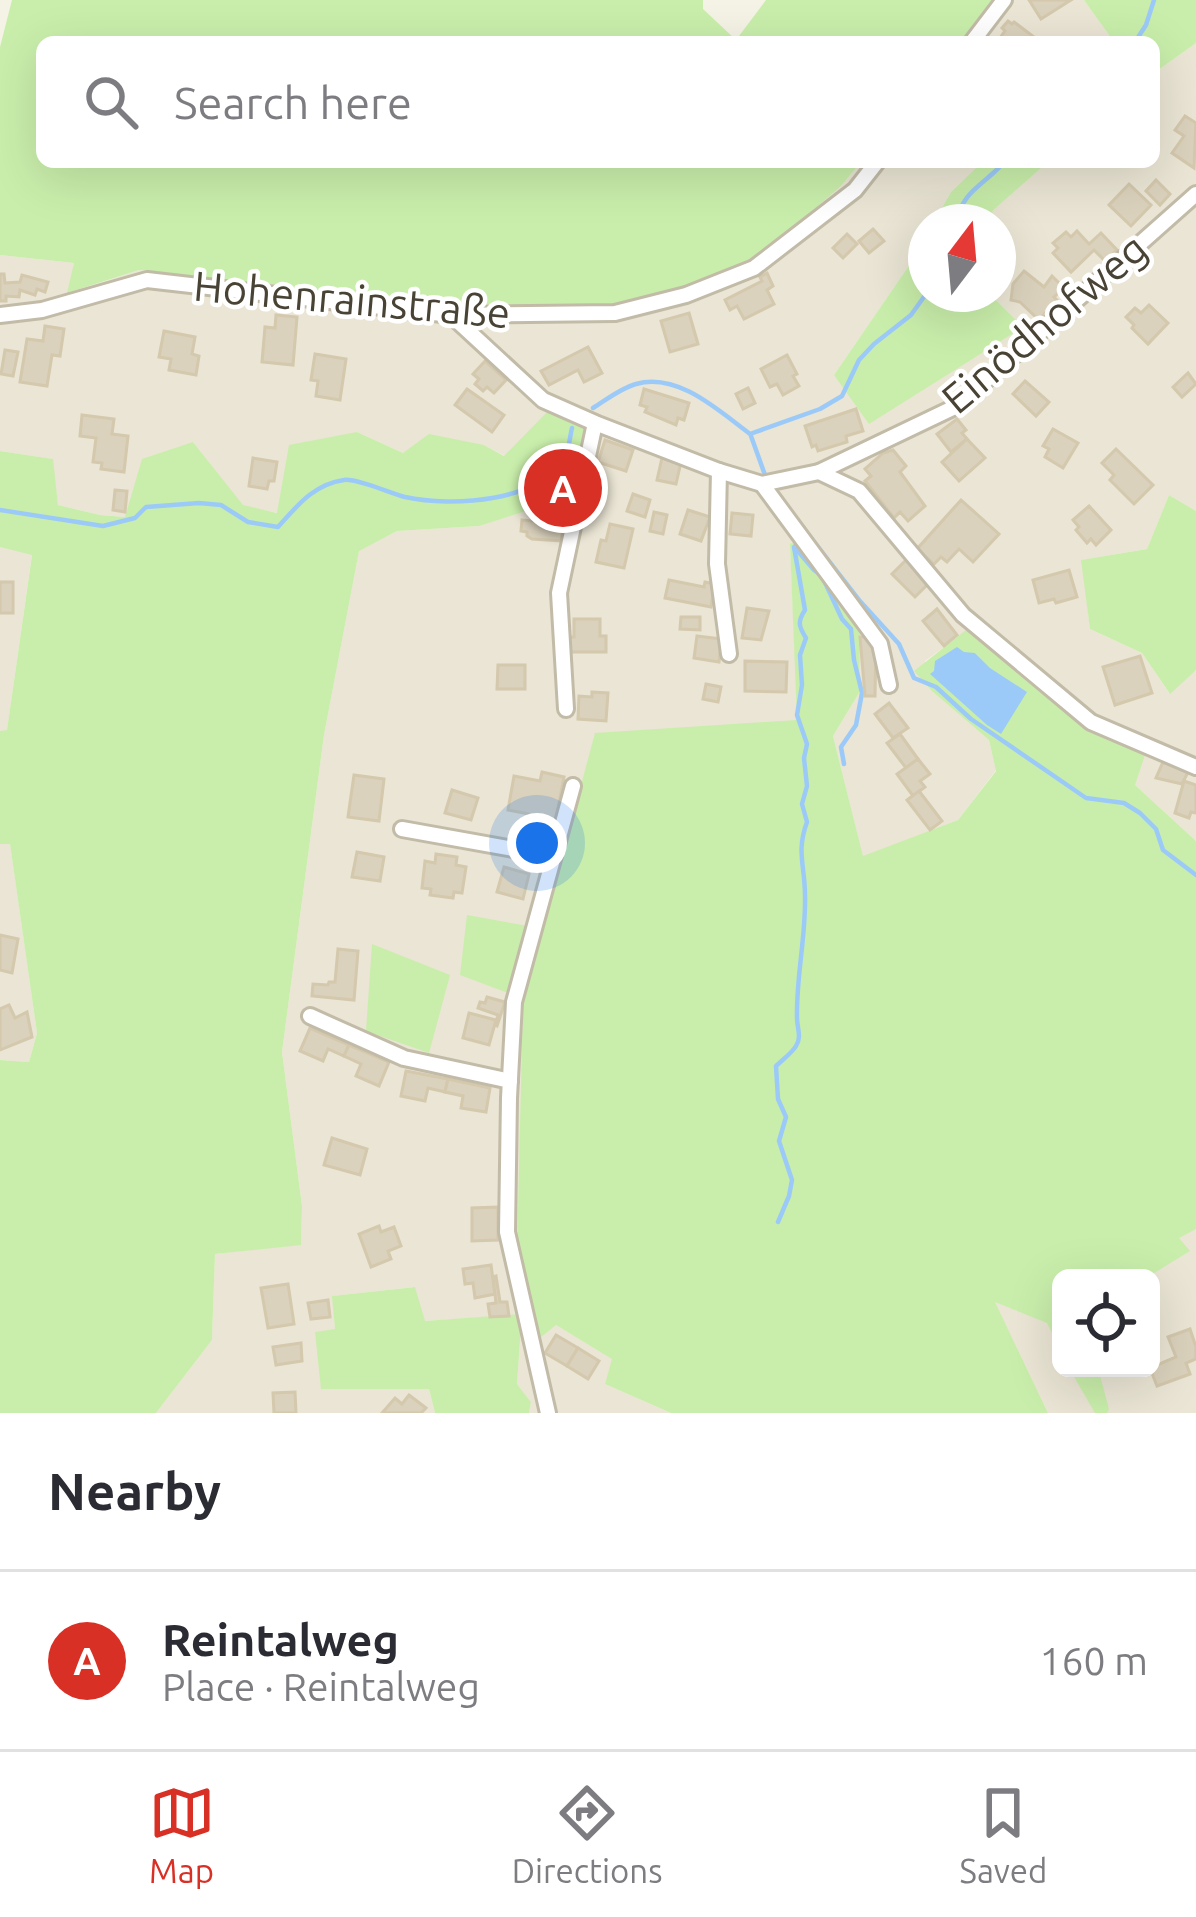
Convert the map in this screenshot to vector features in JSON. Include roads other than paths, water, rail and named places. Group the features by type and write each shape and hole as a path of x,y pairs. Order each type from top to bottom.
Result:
{"street":[{"path":"977,36 1004,0"},
{"name":"Hohenrainstraße","path":"0,315 42,310 147,280 451,315 615,313 686,295 754,268 855,190 872,168"},
{"name":"Einödhofweg","path":"451,315 543,400 718,471 762,484 820,472 957,406 1196,194"},
{"path":"566,709 559,593 595,423"},
{"path":"718,471 717,564 729,654"},
{"path":"820,472 860,491 963,615 1090,722 1196,767"},
{"path":"762,484 880,644 890,685"},
{"path":"548,1413 507,1232 509,1081 514,1002 573,786"},
{"path":"402,829 552,856"},
{"path":"310,1016 404,1058 509,1081"}],"water":[{"path":"957,647 975,653 1027,692 1001,734 930,674 935,661"}],"waterway":[{"path":"1139,36 1154,0"},
{"path":"963,204 998,168"},
{"path":"593,408 630,386 667,384 697,396 750,434 820,409 842,396 859,360 913,312"},
{"path":"0,510 103,526 135,518 146,507 199,503 221,505 248,522 278,527 315,491 344,480 424,500 494,498 517,492 554,471 566,455 572,428"},
{"path":"751,436 765,475"},
{"path":"797,520 899,644 914,678 936,687 971,719 1086,798 1124,803 1140,813 1156,829 1163,850 1196,875"},
{"path":"778,1222 792,1180 779,1141 786,1117 778,1099 776,1066 799,1039 797,1003 805,911 802,850 807,822 802,804 807,744 797,715 800,655 806,638 800,624 805,610 794,547 798,543"},
{"path":"796,549 822,576 851,629 862,693 856,725 841,747 844,764"}],"place":[{"name":"Reintalweg","path":"563,488"}]}
